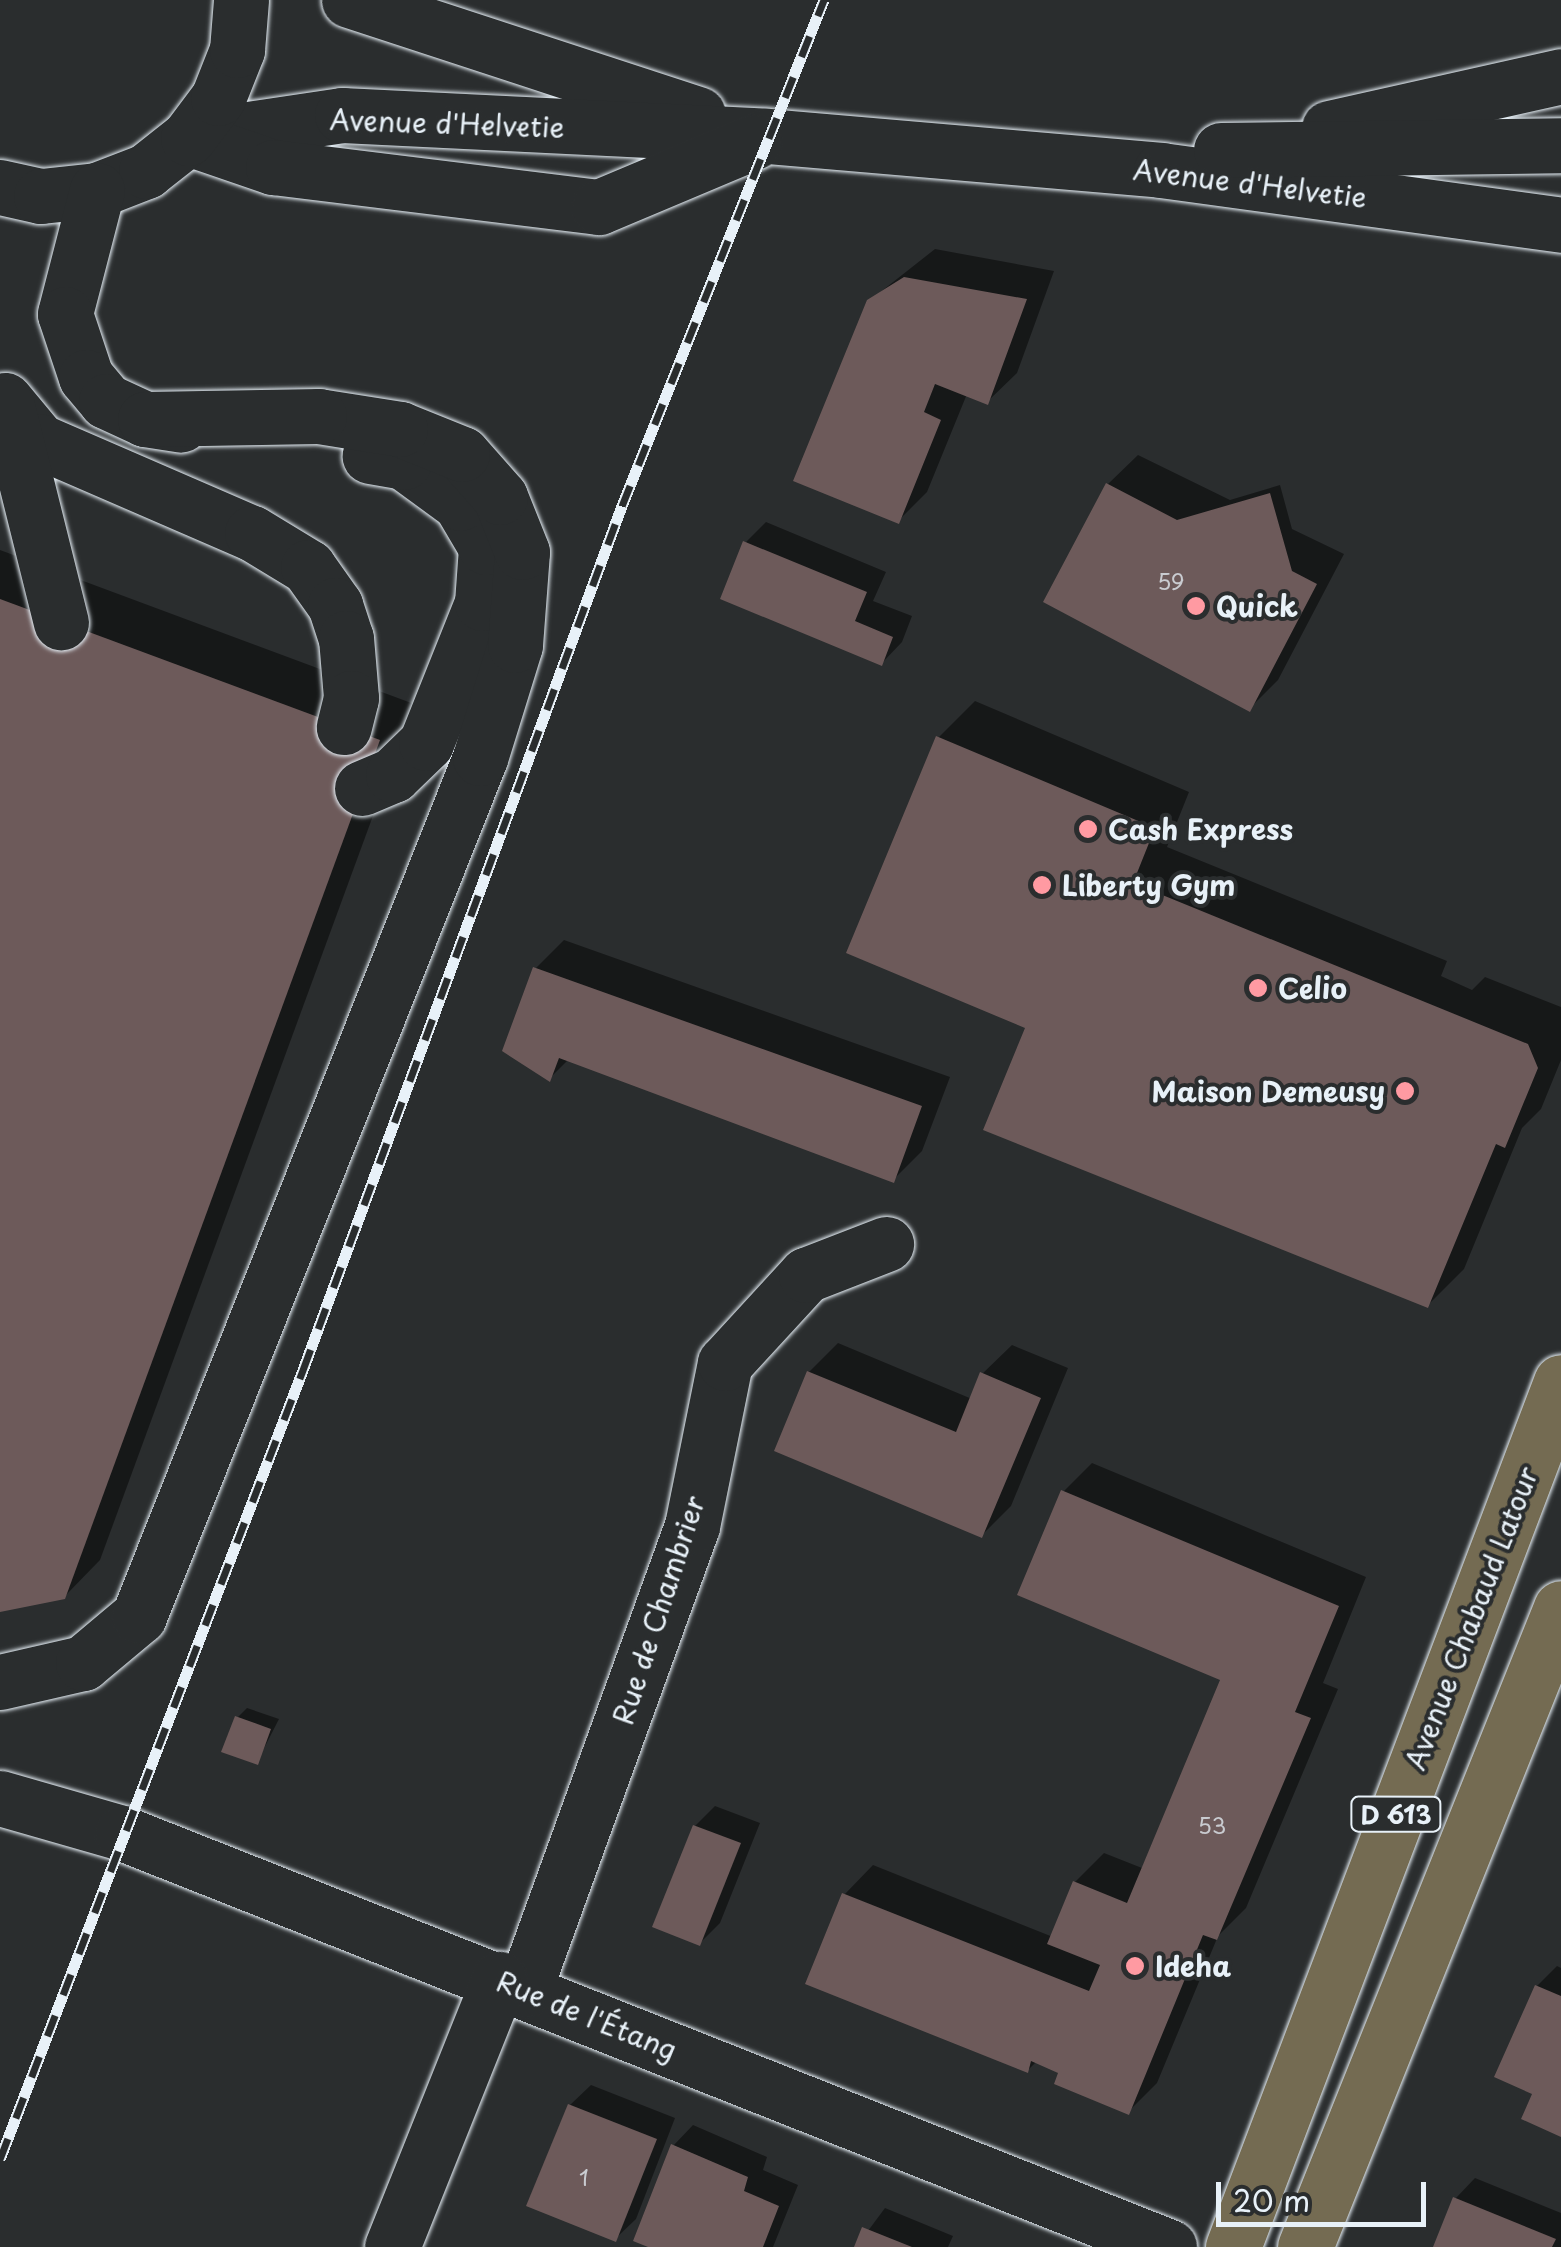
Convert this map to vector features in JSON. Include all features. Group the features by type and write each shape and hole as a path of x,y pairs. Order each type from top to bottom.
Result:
{"main road":[{"name":"Avenue Chabaud Latour","path":"1233,2247 1561,1382"},
{"name":"D 613","path":"1304,2247 1561,1608"}],"street":[{"path":"0,187 40,196 96,190 146,170 188,138 218,98 236,50 242,0"},
{"name":"Avenue d'Helvetie","path":"349,0 767,136"},
{"name":"Avenue d'Helvetie","path":"1238,150 1561,76"},
{"name":"Avenue d'Helvetie","path":"188,138 342,116 767,136 1161,170 1561,225"},
{"path":"188,138 273,167 599,207 767,136"},
{"name":"Avenue d'Helvetie","path":"938,151 1561,145"},
{"path":"96,190 66,314 86,377 106,401 145,419 404,462 460,502 486,547 482,603 426,743 393,775 362,788"},
{"path":"3,392 61,622"},
{"path":"3,392 53,449 252,533 308,567 335,605 346,638 352,698 344,726"},
{"path":"0,1682 82,1664 139,1616 480,758 516,645 522,552 500,497 462,454 400,428 319,416 145,419"},
{"name":"Rue de Chambrier","path":"392,2247 512,1985 692,1526 725,1362 806,1274 886,1244"},
{"name":"Rue de l'Étang","path":"0,1798 122,1833 1169,2247"}],"building":[{"path":"904,277 1027,299 988,405 935,384 924,412 941,420 899,524 793,481 867,300"},
{"path":"1106,483 1177,520 1270,493 1292,571 1317,584 1250,712 1043,602"},
{"path":"743,541 867,592 855,621 893,637 882,666 720,599"},
{"path":"0,599 380,740 65,1599 0,1612"},
{"path":"936,736 1155,828 1133,883 1528,1044 1538,1068 1505,1148 1496,1144 1428,1308 983,1130 1025,1028 846,953"},
{"path":"533,967 922,1106 894,1183 559,1058 550,1082 502,1051"},
{"path":"807,1371 956,1432 980,1372 1041,1398 982,1538 774,1451"},
{"path":"1061,1490 1339,1606 1295,1712 1311,1718 1217,1940 1203,1935 1129,2115 1054,2084 1058,2073 1031,2061 1028,2073 805,1984 842,1893 1089,1991 1100,1965 1047,1944 1073,1881 1127,1903 1220,1680 1017,1595"},
{"path":"235,1716 271,1729 258,1765 221,1752"},
{"path":"693,1825 741,1843 700,1946 652,1927"},
{"path":"1535,1985 1561,1996 1561,2137 1521,2119 1532,2094 1494,2077"},
{"path":"568,2104 657,2139 616,2242 526,2206"},
{"path":"671,2144 748,2177 744,2191 779,2206 763,2247 648,2247 633,2241"},
{"path":"1453,2197 1556,2239 1552,2247 1433,2247"},
{"path":"862,2227 912,2247 854,2247"}],"railway":[{"path":"0,2159 303,1370 622,506 824,0"}],"place":[{"name":"Quick","path":"1196,606"},
{"name":"Cash Express","path":"1088,829"},
{"name":"Liberty Gym","path":"1042,885"},
{"name":"Celio","path":"1258,988"},
{"name":"Maison Demeusy","path":"1405,1091"},
{"name":"Ideha","path":"1135,1966"}]}
